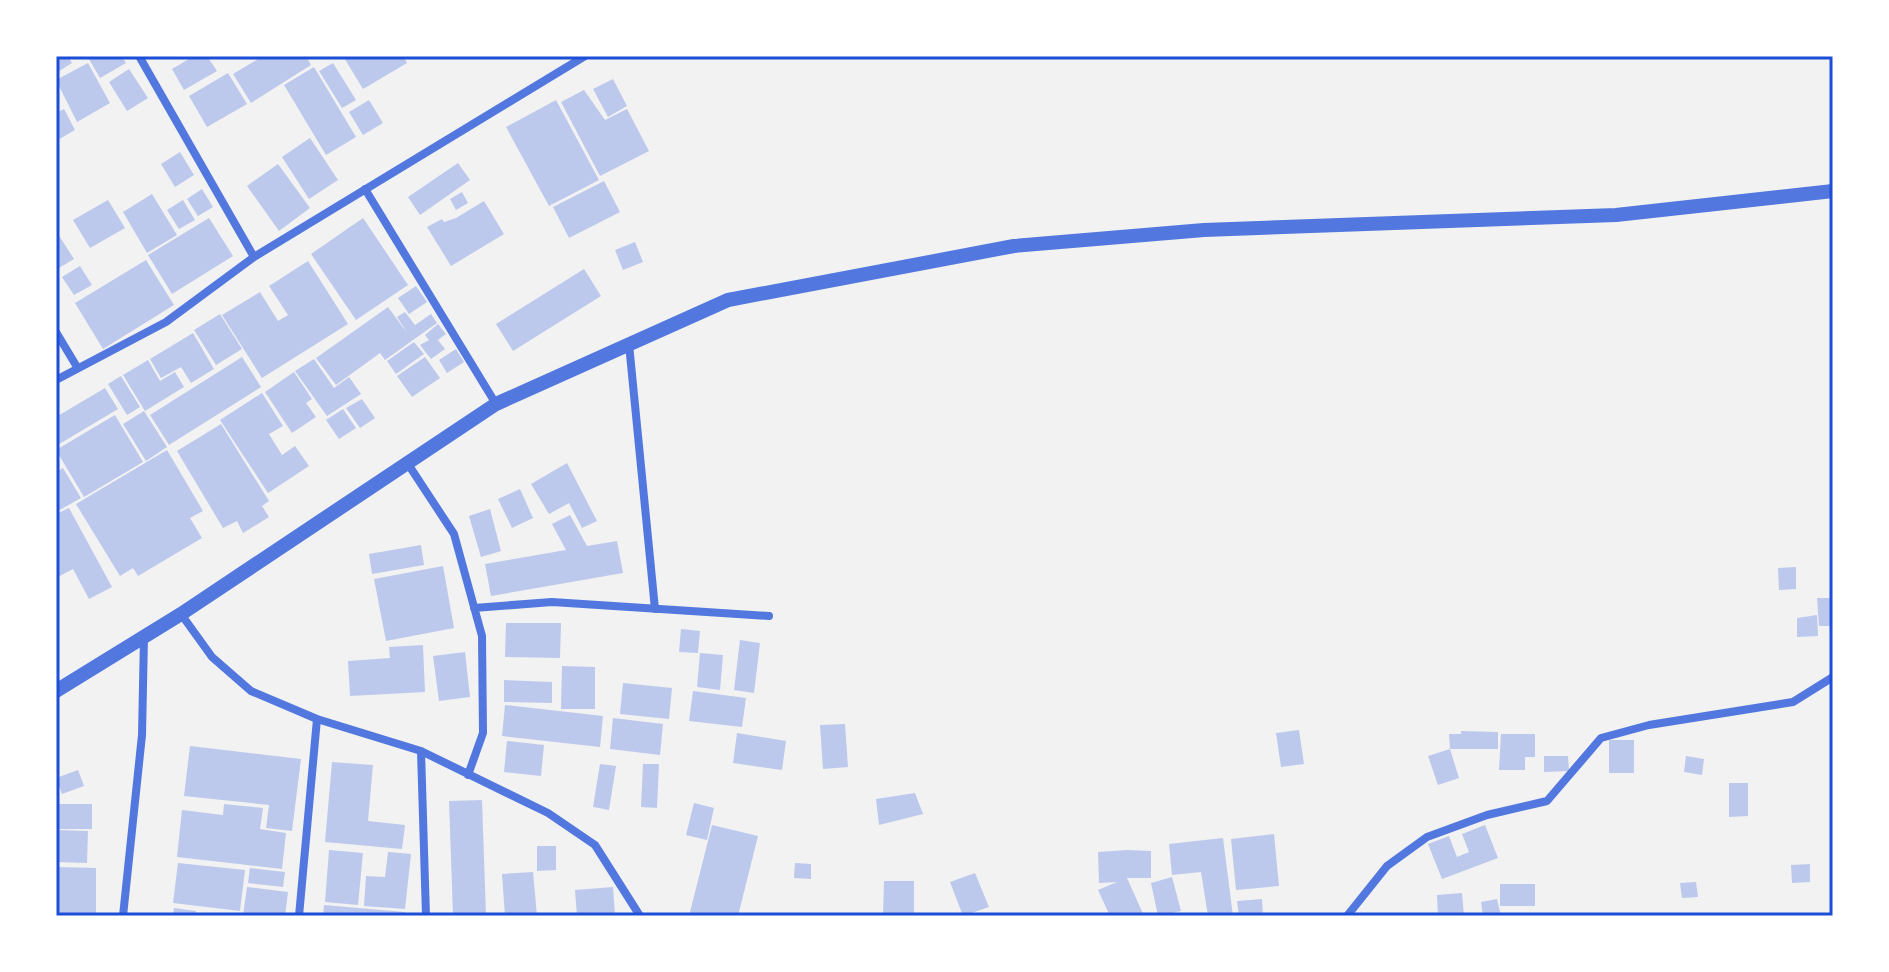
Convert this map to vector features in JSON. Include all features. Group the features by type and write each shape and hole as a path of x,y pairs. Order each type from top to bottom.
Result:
{"street":[{"path":"152,56 140,59 254,257"},
{"path":"56,380 166,322 254,257 585,56"},
{"path":"365,189 496,404"},
{"path":"56,691 181,614 496,404 728,300 1014,246 1204,230 1616,215 1833,191"},
{"path":"56,332 77,367"},
{"path":"629,344 655,609"},
{"path":"408,464 454,534 482,636 483,733 468,775"},
{"path":"474,608 552,602 769,616"},
{"path":"181,614 212,657 251,691 317,719 421,751 548,813 595,845 640,916"},
{"path":"123,916 142,735 144,636"},
{"path":"1347,916 1387,866 1427,837 1487,815 1547,801 1601,738 1649,725 1793,702 1833,677"},
{"path":"299,916 317,719"},
{"path":"421,751 426,916"}],"building":[{"path":"56,56 68,56 72,63 56,73"},
{"path":"94,56 121,56 126,63 100,78 89,59"},
{"path":"194,56 207,56 217,71 184,90 172,69"},
{"path":"263,56 306,56 311,65 251,103 233,74"},
{"path":"343,56 403,56 407,63 363,89"},
{"path":"88,63 110,103 77,122 56,80"},
{"path":"333,63 356,100 342,108 319,71"},
{"path":"314,67 356,137 326,155 284,85"},
{"path":"129,69 148,98 127,111 109,82"},
{"path":"228,73 247,104 207,127 189,96"},
{"path":"613,79 627,106 608,117 593,89"},
{"path":"584,90 605,120 627,109 649,151 600,176 561,102"},
{"path":"369,100 383,123 363,135 349,112"},
{"path":"556,100 599,180 549,206 506,127"},
{"path":"64,109 75,130 56,141 56,113"},
{"path":"310,138 338,180 309,199 282,157"},
{"path":"180,152 194,175 175,187 161,164"},
{"path":"458,163 470,180 420,215 408,197"},
{"path":"278,164 310,208 279,231 247,186"},
{"path":"604,181 620,212 569,238 553,207"},
{"path":"202,189 213,207 198,216 187,199"},
{"path":"462,192 468,203 456,210 450,199"},
{"path":"152,194 177,235 147,253 123,212"},
{"path":"108,200 125,228 90,248 73,220"},
{"path":"183,200 195,220 179,229 167,210"},
{"path":"484,201 504,234 451,266 427,227 442,219 444,222 456,218"},
{"path":"209,218 233,256 172,294 148,255"},
{"path":"363,218 408,285 356,320 311,254"},
{"path":"56,231 74,259 57,269 56,268"},
{"path":"635,242 643,262 623,270 615,250"},
{"path":"146,260 174,305 103,349 75,303"},
{"path":"308,261 348,324 262,378 222,315 260,292 278,321 288,315 269,286"},
{"path":"80,266 92,285 74,295 62,277"},
{"path":"584,269 601,296 513,351 496,324"},
{"path":"416,286 427,302 409,314 398,298"},
{"path":"388,307 407,333 397,317 405,312 415,325 431,314 437,323 385,360 380,353 336,385 316,358"},
{"path":"220,314 242,349 216,365 194,330"},
{"path":"438,324 446,334 438,340 445,349 431,359 420,345 429,340 425,335"},
{"path":"193,333 214,369 191,383 181,367 161,378 150,359"},
{"path":"414,342 424,354 396,374 387,361"},
{"path":"456,349 464,362 447,373 439,360"},
{"path":"242,357 261,387 169,445 150,415"},
{"path":"425,357 440,378 412,397 397,376"},
{"path":"314,359 334,388 349,377 361,394 327,416 295,371"},
{"path":"148,360 160,381 175,372 184,387 145,411 123,375"},
{"path":"294,372 312,399 306,403 316,417 292,433 265,392"},
{"path":"121,376 140,407 127,415 108,384"},
{"path":"105,388 118,409 56,446 56,417"},
{"path":"262,393 283,426 269,434 282,455 295,446 309,466 268,493 220,420"},
{"path":"362,399 375,418 360,428 346,408"},
{"path":"343,409 356,428 339,439 326,420"},
{"path":"144,411 167,447 146,461 123,424"},
{"path":"115,415 143,462 84,497 56,450"},
{"path":"221,424 269,501 262,506 269,517 243,533 237,521 223,528 177,451"},
{"path":"167,450 203,511 190,518 202,538 138,576 133,568 120,576 76,504"},
{"path":"567,463 597,521 582,528 569,503 549,514 531,484"},
{"path":"63,468 81,498 56,512 56,472"},
{"path":"520,489 533,518 512,528 498,499"},
{"path":"69,508 112,587 89,599 73,569 56,578 56,514"},
{"path":"490,509 501,551 481,557 469,516"},
{"path":"570,515 587,546 617,541 623,573 491,596 485,564 566,550 552,524"},
{"path":"421,545 424,565 372,574 369,554"},
{"path":"443,566 454,628 386,641 374,579"},
{"path":"1796,567 1796,589 1779,590 1778,568"},
{"path":"1817,598 1833,598 1833,626 1819,626"},
{"path":"1817,615 1818,636 1797,637 1797,618"},
{"path":"506,623 561,623 560,658 505,657"},
{"path":"681,629 700,631 698,653 679,652"},
{"path":"740,640 760,643 754,693 734,690"},
{"path":"423,645 425,692 350,696 348,661 390,658 389,647"},
{"path":"465,652 470,697 439,701 433,656"},
{"path":"700,653 723,655 720,690 697,687"},
{"path":"562,666 595,667 595,709 561,709"},
{"path":"504,680 552,682 552,703 504,702"},
{"path":"623,683 672,688 669,719 620,714"},
{"path":"693,691 746,698 742,727 689,721"},
{"path":"505,705 603,716 600,747 502,736"},
{"path":"613,718 663,724 660,755 610,749"},
{"path":"845,724 848,767 823,769 820,725"},
{"path":"1299,730 1304,764 1281,767 1276,733"},
{"path":"1461,731 1498,732 1498,749 1450,749 1449,734 1461,734"},
{"path":"737,733 786,741 782,770 733,763"},
{"path":"1501,734 1535,734 1535,757 1525,757 1525,770 1499,770"},
{"path":"1609,740 1634,740 1634,773 1609,773"},
{"path":"507,741 544,745 541,776 504,772"},
{"path":"190,746 301,759 292,831 266,828 269,805 184,796"},
{"path":"1450,749 1459,778 1438,785 1428,756"},
{"path":"1544,756 1568,756 1569,771 1544,772"},
{"path":"1686,756 1704,759 1702,775 1684,772"},
{"path":"332,762 373,765 368,821 405,825 402,849 325,842"},
{"path":"600,764 616,766 609,810 593,807"},
{"path":"643,764 659,764 657,808 641,807"},
{"path":"78,770 84,786 62,794 56,778"},
{"path":"1729,783 1748,783 1748,816 1729,817"},
{"path":"915,793 923,814 879,825 876,799"},
{"path":"482,800 486,916 453,916 449,801"},
{"path":"694,803 714,808 707,840 686,835"},
{"path":"56,804 92,804 92,829 56,829"},
{"path":"224,804 263,808 260,829 286,833 282,869 177,857 182,810 223,815"},
{"path":"712,825 758,836 738,916 689,916"},
{"path":"1485,825 1498,858 1442,879 1428,844 1449,836 1457,857 1469,852 1462,834"},
{"path":"56,830 88,831 87,863 56,862"},
{"path":"1274,834 1279,886 1236,890 1231,839"},
{"path":"1223,838 1233,916 1208,916 1201,872 1172,875 1169,844"},
{"path":"537,846 556,846 556,870 537,871"},
{"path":"329,850 363,853 358,905 325,902"},
{"path":"1151,851 1151,878 1127,878 1144,916 1110,916 1098,890 1117,882 1099,883 1098,852"},
{"path":"388,852 411,854 405,909 364,906 366,876 385,877"},
{"path":"178,863 245,870 240,911 173,903"},
{"path":"795,863 811,864 811,879 794,878"},
{"path":"1810,864 1810,882 1792,883 1791,865"},
{"path":"56,867 96,868 96,916 56,916"},
{"path":"250,868 285,872 283,887 248,883"},
{"path":"533,872 537,916 505,916 502,874"},
{"path":"975,873 989,907 963,916 950,882"},
{"path":"1172,877 1181,911 1158,916 1151,883"},
{"path":"884,881 914,881 914,916 883,916"},
{"path":"1696,882 1698,897 1682,898 1680,883"},
{"path":"1500,884 1535,884 1535,906 1500,906"},
{"path":"247,887 288,892 285,916 243,915"},
{"path":"613,887 615,916 577,916 575,890"},
{"path":"1462,893 1464,916 1438,916 1437,895"},
{"path":"1262,899 1263,916 1239,916 1237,901"},
{"path":"1497,899 1501,916 1483,916 1481,902"},
{"path":"324,905 405,912 404,916 323,916"},
{"path":"174,908 196,911 195,916 173,916"}]}
